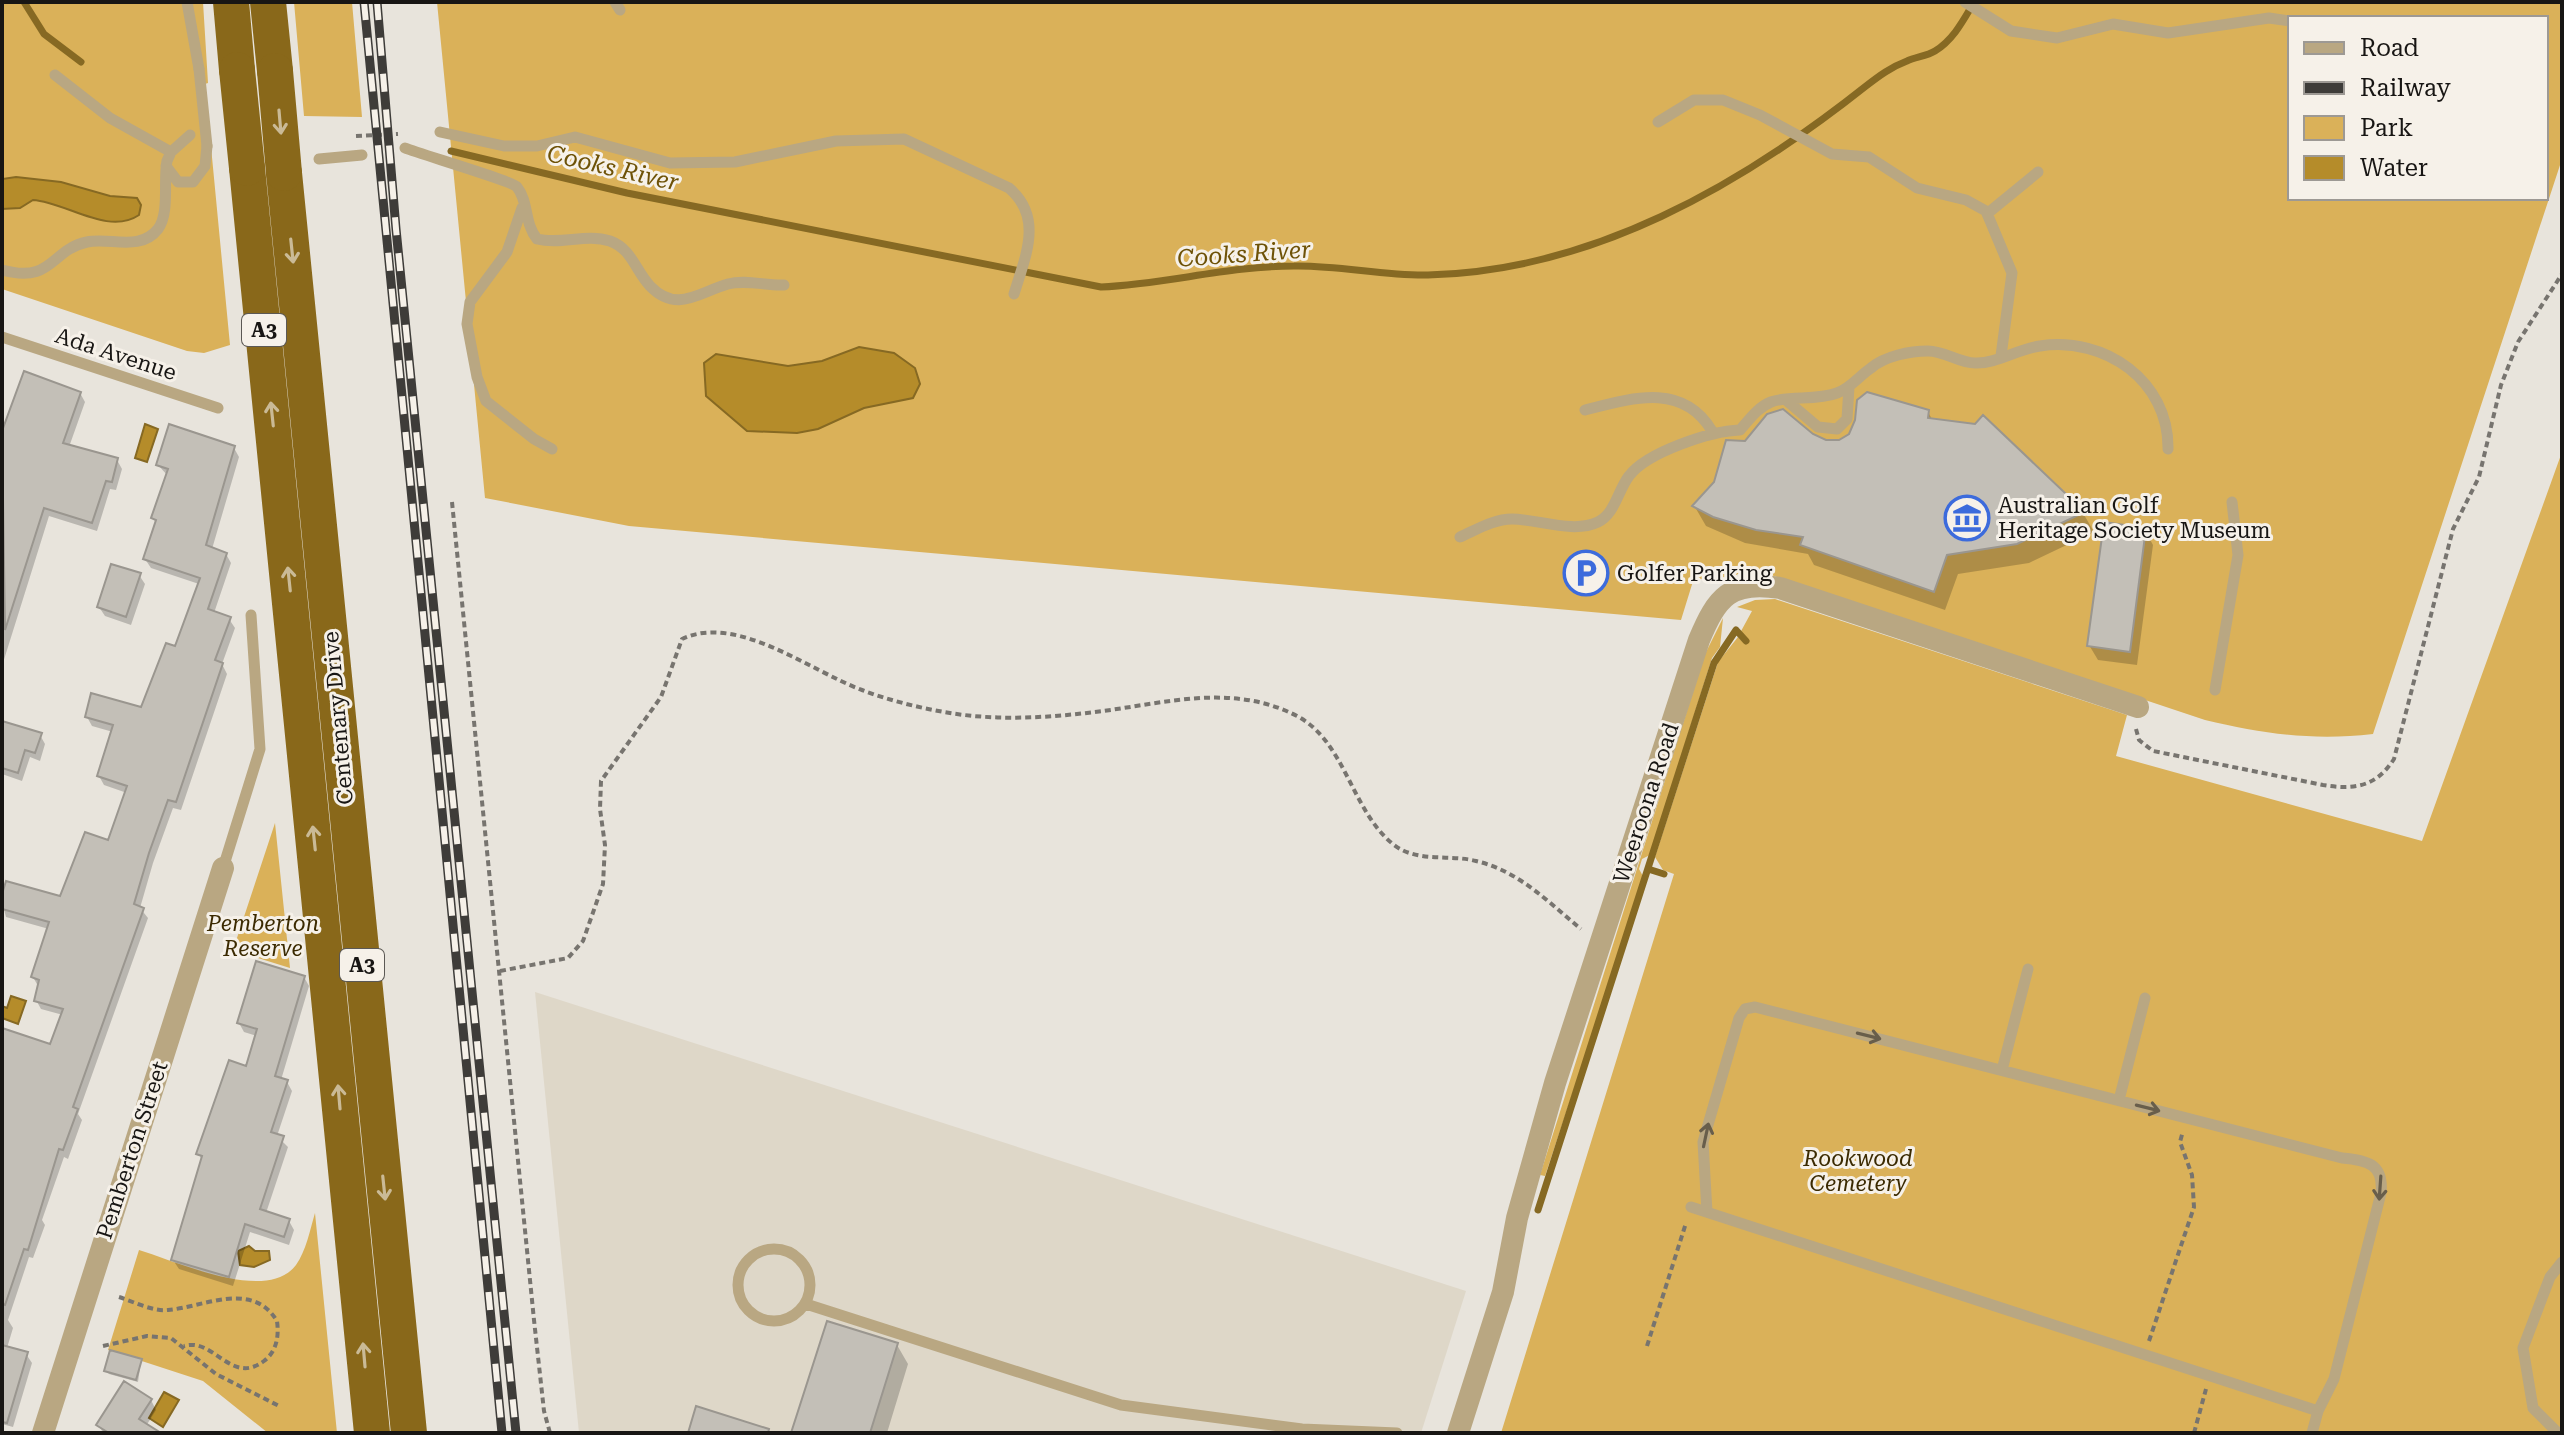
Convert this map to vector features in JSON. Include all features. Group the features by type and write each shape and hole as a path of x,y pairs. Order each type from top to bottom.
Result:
{"highway":[{"name":"Centenary Drive","path":"231,2 372,1433"},
{"name":"Centenary Drive","path":"268,2 409,1433"}],"street":[{"name":"Weeroona Road","path":"1458,1433 1503,1292 1517,1218 1547,1110 1699,640 1721,599 1744,585 1790,590 2138,707"},
{"name":"Pemberton Street","path":"43,1433 223,868"}],"lane":[{"path":"166,166 178,182 193,182 205,166 207,146 199,69 187,2"},
{"path":"1965,2 2011,31 2057,38 2113,24 2168,33 2269,18 2288,21"},
{"path":"55,75 110,118 171,152"},
{"path":"1658,122 1681,105 1694,100 1723,100 1760,115 1832,154 1869,157 1917,188 1966,200 1988,213 2012,273 2001,356"},
{"path":"440,132 504,146 537,146 575,137 670,163 735,162 836,141 904,139 922,144 1009,188 1021,198 1029,214 1029,246 1014,294"},
{"path":"2,270 34,273 48,268 85,242 133,243 148,237 162,219 166,166 171,152 190,135"},
{"path":"405,148 454,167 508,180 519,189 526,221 537,239 565,243 593,237 617,244 636,263 653,289 666,298 681,302 695,299 729,284 784,285"},
{"path":"319,159 362,155"},
{"path":"1988,213 2038,172"},
{"path":"523,204 507,252 470,302 467,324 477,377 486,401 508,421 552,449"},
{"name":"Ada Avenue","path":"2,337 218,408"},
{"path":"1460,537 1510,519 1567,525 1598,522 1607,516 1629,476 1640,463 1712,431 1740,430 1768,404 1817,399 1849,387 1880,362 1903,355 1944,353 1973,364 2057,345 2096,351 2118,360 2137,374 2158,399 2165,415 2168,449"},
{"path":"1786,400 1818,427 1837,429 1847,419 1849,387"},
{"path":"1585,410 1623,400 1667,397 1692,407 1712,431"},
{"path":"2215,690 2238,555 2232,502"},
{"path":"223,868 260,749 251,615"},
{"path":"2002,1070 2028,969"},
{"path":"2119,1100 2145,998"},
{"path":"1707,1212 1703,1142 1739,1018 1745,1009 1755,1007 2362,1160 2376,1166 2382,1177 2334,1379 2318,1411 2312,1433"},
{"path":"1691,1207 2318,1411"},
{"path":"766,1249 781,1249 800,1260 809,1284 806,1304 792,1318 776,1321 758,1317 748,1309 739,1292 742,1272 750,1255 766,1249"},
{"path":"2558,1433 2533,1408 2523,1348 2550,1277 2562,1262"},
{"path":"806,1304 1121,1405 1302,1429 1397,1433"}],"path":[{"path":"2138,707 2134,723 2139,740 2153,751 2347,789 2363,786 2386,772 2394,759 2453,529 2479,477 2501,385 2518,342 2562,274"},
{"path":"452,502 544,1411 550,1433"},
{"path":"500,971 568,958 583,941 603,884 605,845 600,809 601,781 661,697 682,639 700,631 727,633 859,689 944,712 1039,718 1202,695 1268,706 1297,716 1323,735 1377,827 1394,845 1411,854 1475,860 1508,872 1601,943"},
{"path":"2145,1355 2194,1207 2192,1175 2180,1142 2186,1117"},
{"path":"1647,1346 1691,1207"},
{"path":"119,1297 168,1310 215,1298 254,1301 264,1305 277,1321 275,1348 269,1358 251,1368 235,1368 205,1348 184,1346"},
{"path":"103,1346 160,1335 184,1346 216,1374 281,1407"},
{"path":"2194,1433 2210,1376"}],"shaded area":[{"path":"535,992 1466,1291 1421,1433 579,1433"}],"green space":[{"path":"2,2 203,2 208,83 205,84 230,345 204,353 187,351 2,289"},
{"path":"294,2 352,2 362,117 304,116"},
{"path":"437,2 2562,2 2562,159 2373,734 2330,737 2289,735 2205,720 1750,568 1722,582 1694,578 1681,620 629,526 485,498"},
{"name":"Rookwood Cemetery","path":"2562,452 2562,1433 1501,1433 1674,874 1663,870 1655,857 1718,662 1738,637 1745,644 1747,638 1740,633 1752,611 1737,607 1755,600 1775,599 2127,715 2116,756 2422,841"},
{"path":"1723,618 1720,647 1712,658 1650,855 1642,859 1639,869 1644,878 1545,1176 1540,1175 1705,654"},
{"name":"Pemberton Reserve","path":"275,823 290,968 233,950"},
{"path":"315,1213 337,1433 268,1433 203,1381 108,1350 139,1250 220,1276 264,1281 282,1276 296,1265"}],"water":[{"path":"16,177 61,182 110,196 137,198 141,205 139,215 114,222 33,200 20,208 2,209 2,179"},
{"path":"859,347 894,353 915,368 920,384 913,398 864,408 818,429 797,433 747,431 706,396 704,363 716,354 788,366 822,361"},
{"path":"145,424 158,429 147,462 135,458"},
{"path":"11,996 26,1001 18,1024 2,1018 2,1006 7,1008"},
{"path":"249,1246 255,1251 269,1251 270,1260 254,1267 240,1265 238,1251"},
{"path":"164,1392 179,1400 163,1427 149,1418"}],"building":[{"path":"24,371 81,392 63,443 118,458 112,482 106,481 92,523 44,508 5,630 2,431"},
{"path":"1867,392 1929,410 1928,418 1975,424 1983,415 2085,512 2017,544 1947,555 1934,592 1800,545 1803,537 1756,530 1713,517 1692,506 1714,482 1726,440 1745,441 1767,414 1783,409 1813,434 1826,440 1839,440 1849,434 1855,420 1857,400"},
{"path":"169,424 235,446 206,545 227,553 208,609 231,617 215,660 223,663 176,802 168,800 149,853 134,904 144,908 73,1107 78,1109 63,1150 59,1149 28,1250 24,1249 5,1305 2,1304 2,1028 50,1044 63,1009 34,1001 39,980 31,977 49,922 2,909 2,894 6,881 60,896 85,832 108,840 127,786 97,776 113,725 85,717 91,693 141,707 166,643 175,646 200,578 143,559 156,520 151,518 168,469 156,465"},
{"path":"2104,522 2146,528 2130,652 2087,646"},
{"path":"111,564 141,573 126,617 97,607"},
{"path":"2,721 42,733 35,753 25,750 18,773 2,768"},
{"path":"256,961 305,976 275,1076 288,1080 271,1132 284,1136 260,1209 290,1219 284,1237 245,1224 229,1277 171,1260 202,1156 196,1154 229,1060 246,1066 257,1029 237,1023"},
{"path":"827,1321 898,1343 870,1433 791,1433"},
{"path":"2,1345 28,1352 7,1423 2,1422"},
{"path":"110,1350 142,1359 136,1380 104,1371"},
{"path":"124,1381 152,1399 139,1419 161,1433 109,1433 96,1425"},
{"path":"696,1406 769,1429 768,1433 688,1433"}],"waterway":[{"name":"Cooks River","path":"24,2 44,34 81,62"},
{"name":"Cooks River","path":"451,151 627,193 1101,287 1270,267 1311,266 1411,275 1489,270 1548,258 1605,240 1715,189 1818,123 1885,72 1941,47 1957,30 1973,4"},
{"path":"1538,1210 1714,663 1736,630 1746,641"},
{"path":"1648,869 1664,874"}],"railway":[{"path":"364,2 502,1433"},
{"path":"377,2 396,229 516,1433"}],"place":[{"name":"Australian Golf Heritage Society Museum","path":"1967,518"},
{"name":"Golfer Parking","path":"1586,573"}]}
